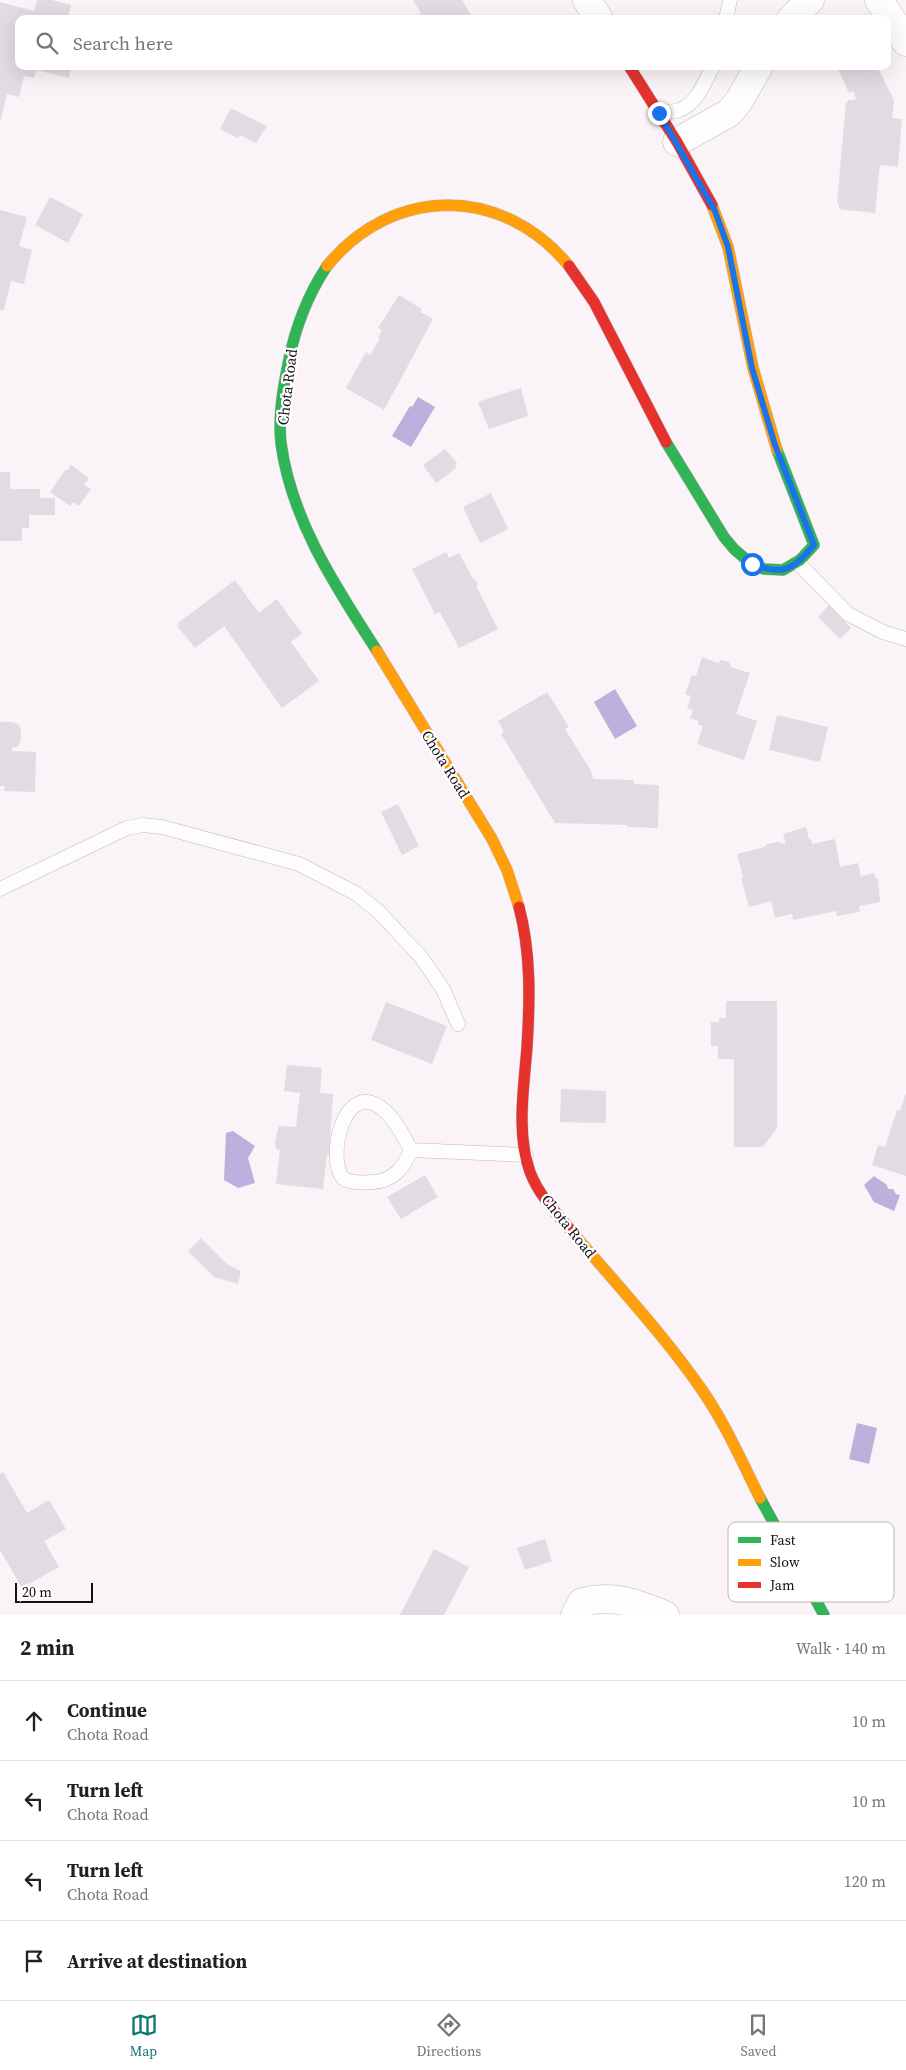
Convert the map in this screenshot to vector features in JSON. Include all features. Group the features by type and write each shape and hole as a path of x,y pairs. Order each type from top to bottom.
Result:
{"street":[{"path":"587,0 596,15"},
{"path":"795,15 810,0"},
{"path":"879,0 889,15"},
{"path":"891,19 906,42"},
{"path":"632,70 677,142 715,211 725,238 752,368 775,445 814,545 798,563"},
{"path":"677,142 728,113 739,100 757,70"},
{"name":"Chota Road","path":"772,1522 718,1415 703,1391 675,1353 549,1204 535,1183 526,1155 522,1130 529,972 528,944 513,884 504,861 492,839 344,598 300,518 291,490 281,440 281,413 293,342 309,294 330,261 341,249 371,226 391,216 436,206 461,207 482,210 523,224 542,238 559,255 585,287 680,470 732,548 752,564 770,570 785,570 798,563"},
{"path":"575,1615 582,1602 599,1598 621,1600 665,1615"},
{"name":"Chota Road","path":"817,1602 824,1615"}],"lane":[{"path":"727,15 730,0"},
{"path":"659,113 686,107 699,92 711,70"},
{"path":"798,563 848,614 883,632 906,639"},
{"path":"0,890 127,828 143,825 162,827 299,864 357,894 379,912 421,957 438,981 458,1024"},
{"path":"367,1102 378,1106 386,1112 412,1150 395,1176 374,1182 347,1181 342,1176 338,1163 339,1140 346,1112 354,1105 367,1102"},
{"path":"412,1150 526,1155"}],"shaded area":[{"path":"418,397 435,407 411,447 392,436 410,406 412,407"},
{"path":"615,689 637,726 615,739 594,702"},
{"path":"233,1131 255,1146 248,1158 255,1183 238,1188 224,1180 226,1133"},
{"path":"874,1176 887,1185 888,1189 893,1189 896,1194 900,1195 894,1211 874,1202 864,1185"},
{"path":"857,1423 877,1428 869,1464 849,1459"}],"building":[{"path":"37,0 52,0 71,5 69,15 15,15 15,70 36,70 34,78 24,76 19,97 7,94 0,122 0,2 34,11"},
{"path":"413,0 462,0 471,15 418,15 421,13"},
{"path":"36,70 71,70 69,78"},
{"path":"838,70 879,70 894,100 892,118 902,119 898,167 880,165 875,213 839,209 839,203 837,203 846,102 848,103 848,100 856,98 853,91 849,93"},
{"path":"231,108 267,126 256,143 240,135 238,138 220,129"},
{"path":"50,197 83,214 68,243 35,225"},
{"path":"0,210 27,217 19,246 32,250 24,284 11,281 4,310 0,310"},
{"path":"399,295 422,309 420,312 433,319 384,410 346,388 366,352 370,355 380,339 378,338 382,330 378,328"},
{"path":"521,388 528,416 489,429 478,402"},
{"path":"445,449 457,463 456,468 436,483 423,465"},
{"path":"71,465 89,478 84,485 91,489 79,506 73,502 70,506 50,492 65,470 67,471"},
{"path":"0,472 10,472 10,489 40,489 40,498 55,498 55,515 29,515 29,528 22,528 22,541 0,541"},
{"path":"491,493 508,529 480,543 463,507"},
{"path":"446,552 449,558 459,553 478,585 476,586 498,629 459,648 440,612 435,614 412,569"},
{"path":"235,580 259,613 277,599 302,634 291,642 319,681 282,708 224,626 195,648 177,626 179,625 178,623"},
{"path":"829,605 851,628 840,639 818,617"},
{"path":"702,657 718,663 721,660 729,662 731,667 750,673 736,714 757,721 744,760 697,744 703,726 698,725 699,721 690,718 693,710 687,708 691,696 685,694 692,675 696,676"},
{"path":"547,692 569,727 565,729 591,771 593,779 634,780 634,784 659,785 658,828 555,823 501,734 504,732 498,721"},
{"path":"777,715 828,727 820,762 769,750"},
{"path":"0,722 13,722 19,725 21,740 18,746 12,748 12,751 36,752 35,792 4,791 5,786 0,786"},
{"path":"398,804 419,846 402,855 381,812"},
{"path":"806,827 812,844 835,839 840,867 858,863 861,876 874,873 878,879 880,902 859,906 860,912 837,916 836,911 793,920 792,914 775,918 771,901 749,907 737,854 765,847 767,844 786,843 783,834"},
{"path":"726,1001 777,1001 777,1128 763,1147 734,1147 734,1059 718,1059 718,1046 711,1046 711,1022 719,1022 719,1018 726,1018"},
{"path":"386,1002 447,1026 432,1064 371,1040"},
{"path":"287,1065 322,1068 320,1093 333,1094 329,1155 327,1155 323,1189 276,1184 280,1150 277,1150 275,1143 277,1133 279,1126 296,1127 300,1093 284,1091"},
{"path":"561,1089 606,1091 606,1123 560,1122"},
{"path":"906,1093 906,1176 872,1165 878,1145 885,1147 897,1110 900,1111"},
{"path":"425,1175 438,1197 401,1219 387,1197"},
{"path":"201,1238 227,1264 241,1271 238,1284 214,1277 188,1251"},
{"path":"3,1472 27,1513 49,1500 66,1529 44,1541 59,1567 22,1588 0,1550 0,1474"},
{"path":"545,1539 552,1561 525,1570 517,1548"},
{"path":"434,1549 469,1567 444,1615 400,1615"}],"traffic: fast":[{"path":"327,266 308,301 294,338 282,403 281,443 294,499 305,526 331,577 377,651"},
{"path":"666,442 724,537 734,549 748,561 764,569 783,570 800,560 814,545 777,450"},
{"path":"760,1498 773,1522"},
{"path":"817,1602 824,1615"}],"traffic: slow":[{"path":"327,266 354,239 383,220 415,209 448,205 481,209 513,220 542,239 569,266"},
{"path":"712,205 728,247 753,368 777,450"},
{"path":"377,651 492,839 507,870 519,907"},
{"path":"574,1234 656,1330 702,1390 726,1429 760,1498"}],"traffic: jam":[{"path":"632,70 677,142 712,205"},
{"path":"569,266 594,302 666,442"},
{"path":"519,907 526,942 529,976 528,1029 522,1110 523,1142 530,1172 538,1189 574,1234"}],"route":[{"path":"659,113 715,211 728,247 752,368 775,445 814,545 798,563 785,570 770,570 752,564"}]}
